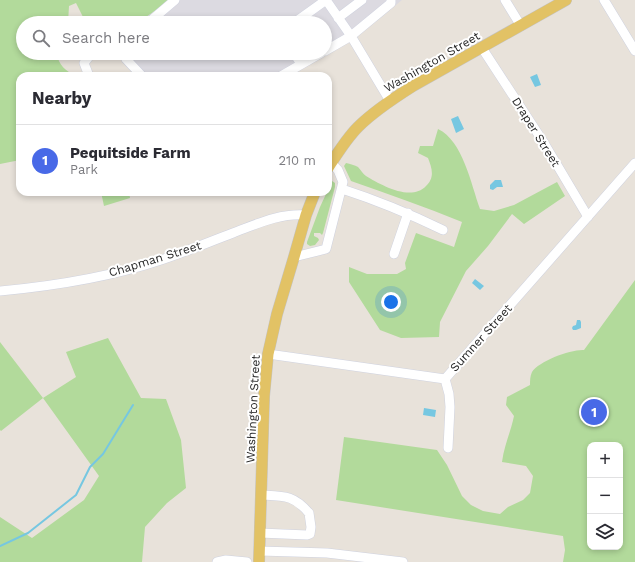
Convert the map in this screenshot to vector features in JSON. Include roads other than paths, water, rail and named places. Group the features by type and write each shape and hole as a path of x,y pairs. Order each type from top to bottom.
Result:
{"main road":[{"name":"Washington Street","path":"332,162 341,148 358,128 375,112 390,101 413,86 521,26 562,1"},
{"name":"Washington Street","path":"259,556 264,396 268,354 277,314 306,215 313,196"}],"street":[{"path":"156,16 175,0"},
{"path":"304,16 326,0 351,36 390,101"},
{"path":"338,18 362,0"},
{"path":"332,46 351,36 391,3 391,0"},
{"path":"505,0 521,26"},
{"path":"604,0 635,51"},
{"name":"Draper Street","path":"482,48 544,143 588,217"},
{"path":"86,60 84,63 87,72"},
{"path":"127,60 138,72"},
{"path":"298,60 301,64"},
{"path":"288,72 308,60"},
{"name":"Sumner Street","path":"268,354 444,379 635,163"},
{"path":"294,257 326,249 343,182 340,174 332,167"},
{"path":"342,190 376,200 408,213 443,230"},
{"path":"394,254 408,213"},
{"name":"Chapman Street","path":"0,291 70,281 136,268 186,251 265,220 283,215 306,215"},
{"path":"444,379 449,394 450,407 448,448"},
{"path":"260,533 307,535 310,534 311,527 310,513 295,500 285,496 262,495"},
{"path":"259,556 327,553 403,562"},
{"path":"217,562 234,560 247,562"}],"water":[{"path":"537,74 541,85 535,87 530,77"},
{"path":"458,116 464,129 456,133 451,119"},
{"path":"495,180 501,180 503,187 497,187 493,190 490,189 490,185"},
{"path":"475,279 484,286 480,290 472,283"},
{"path":"577,320 580,320 581,322 581,328 573,330 572,328 576,325"},
{"path":"424,408 436,410 435,417 423,415"}],"waterway":[{"path":"0,546 28,533 76,495 90,467 103,454 133,405"}],"place":[{"name":"Pequitside Farm","path":"594,412"}]}
